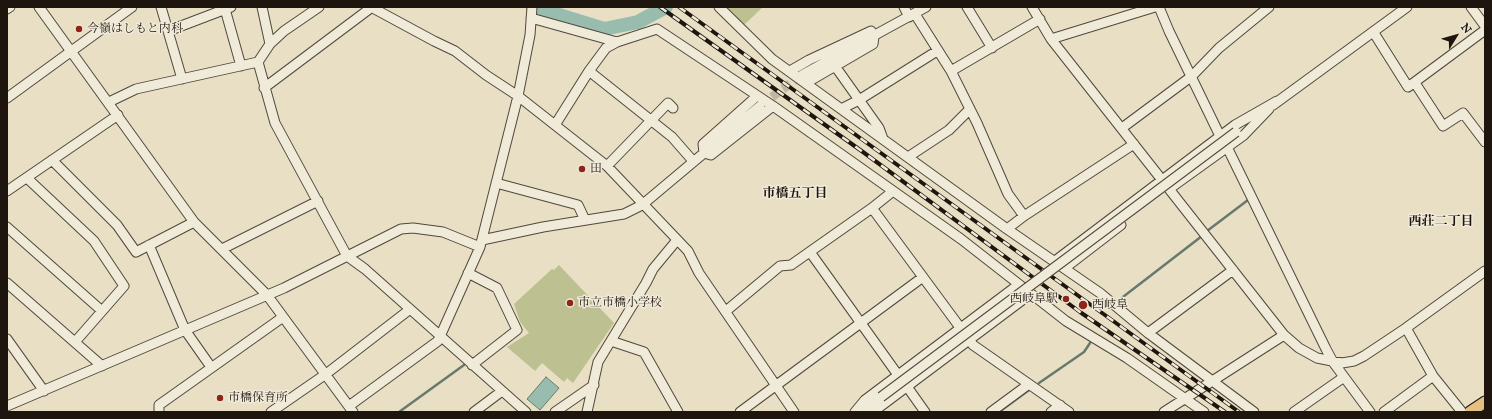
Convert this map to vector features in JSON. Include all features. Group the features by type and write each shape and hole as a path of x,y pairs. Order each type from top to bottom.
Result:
{"main road":[{"path":"1470,412 1485,402"}],"street":[{"path":"39,7 109,102 194,222 267,295 351,409 438,341 440,337 481,243 518,96 530,35 532,7"},
{"path":"7,98 132,7"},
{"path":"161,7 182,78"},
{"path":"262,7 270,44"},
{"path":"109,102 136,89 258,62 270,44 319,7"},
{"path":"264,88 371,7 455,51 486,75 518,96 608,166 642,204 688,251 699,273 794,412"},
{"path":"719,7 772,60 804,79 841,109 1007,229 1106,297 1148,333 1254,412"},
{"path":"904,7 912,15 951,71 970,109 1008,194 1024,216"},
{"path":"804,79 926,7"},
{"path":"967,7 992,48"},
{"path":"1032,7 1051,38 1232,270 1284,335 1305,352 1317,358 1342,363 1364,356 1406,328 1485,271"},
{"path":"1051,38 1155,7"},
{"path":"1160,7 1169,31 1220,136"},
{"path":"1122,128 1192,76 1218,48 1269,7"},
{"path":"862,412 1277,101 1374,33 1407,7"},
{"path":"1471,7 1485,26"},
{"path":"168,31 228,8 241,66"},
{"path":"531,18 616,42"},
{"path":"951,71 1040,19"},
{"path":"555,125 589,71 606,48 616,42 657,29 772,106 892,192 961,239 1029,295 1075,328 1128,358 1204,412"},
{"path":"1374,33 1408,87 1485,30"},
{"path":"790,71 809,60 871,31 874,37 873,44 835,66 804,79"},
{"path":"841,109 859,100 937,51"},
{"path":"258,62 264,88 275,123 348,256 365,269 409,310 526,412"},
{"path":"835,66 879,128 883,139"},
{"path":"589,71 672,137 693,161"},
{"path":"1415,82 1443,126 1463,113 1485,142"},
{"path":"704,153 703,144 757,96"},
{"path":"1055,261 1235,125 1277,101"},
{"path":"1169,189 1244,135 1277,101"},
{"path":"608,166 668,103 673,108"},
{"path":"8,405 267,295 401,230 413,228 443,232 481,243 585,220 624,214 642,204 760,106"},
{"path":"704,153 711,155 772,106"},
{"path":"908,157 950,130 970,109"},
{"path":"7,192 118,115"},
{"path":"1007,229 1024,216 1134,144"},
{"path":"1227,147 1333,362 1370,412"},
{"path":"52,160 117,225 136,252 194,222"},
{"path":"27,178 94,241 124,286 75,342"},
{"path":"496,183 578,205 585,220"},
{"path":"726,311 780,266 791,265 872,208 892,192"},
{"path":"222,249 318,201"},
{"path":"872,208 973,345 1069,412"},
{"path":"1064,268 1121,226"},
{"path":"7,227 102,311"},
{"path":"587,412 598,362 653,269 677,240"},
{"path":"149,246 185,330 211,367"},
{"path":"810,252 898,375"},
{"path":"1148,333 1232,270"},
{"path":"468,273 497,288 517,330 472,365"},
{"path":"740,412 923,277"},
{"path":"855,412 865,400 1018,285"},
{"path":"9,288 102,366"},
{"path":"873,412 908,388 1029,295"},
{"path":"271,412 326,374 409,310"},
{"path":"159,412 159,405 283,317"},
{"path":"1406,328 1433,376 1462,412"},
{"path":"1164,412 1284,335"},
{"path":"7,339 44,391"},
{"path":"611,341 644,352 678,412"},
{"path":"1294,412 1344,376"},
{"path":"1384,412 1433,376"},
{"path":"991,412 1029,384"},
{"path":"556,412 594,385"},
{"path":"908,388 925,412"},
{"path":"474,412 502,391"},
{"path":"1051,412 1060,406"}],"shaded area":[{"path":"727,7 763,7 744,25"},
{"path":"559,265 614,323 573,383 567,378 564,382 542,363 535,371 507,347 529,333 520,322 514,304 552,269 554,270"},
{"path":"546,377 559,388 540,410 527,399"}],"waterway":[{"path":"533,7 604,29 638,22 666,7"},
{"path":"1207,231 1248,200"},
{"path":"1119,300 1202,236"},
{"path":"1039,383 1084,352 1090,343"},
{"path":"399,412 464,365"},
{"path":"999,412 1029,390"}],"tunnel":[{"path":"761,105 802,75"}],"railway":[{"path":"660,7 863,152 1080,312 1225,412"},
{"path":"679,7 1239,412"}],"place":[{"name":"今嶺はしもと内科","path":"79,29"},
{"name":"田","path":"582,169"},
{"name":"西岐阜駅","path":"1066,299"},
{"name":"市立市橋小学校","path":"570,303"},
{"name":"西岐阜","path":"1083,305"},
{"name":"市橋保育所","path":"220,398"}],"district":[{"name":"市橋五丁目","path":"795,194"},
{"name":"西荘二丁目","path":"1441,222"}]}
